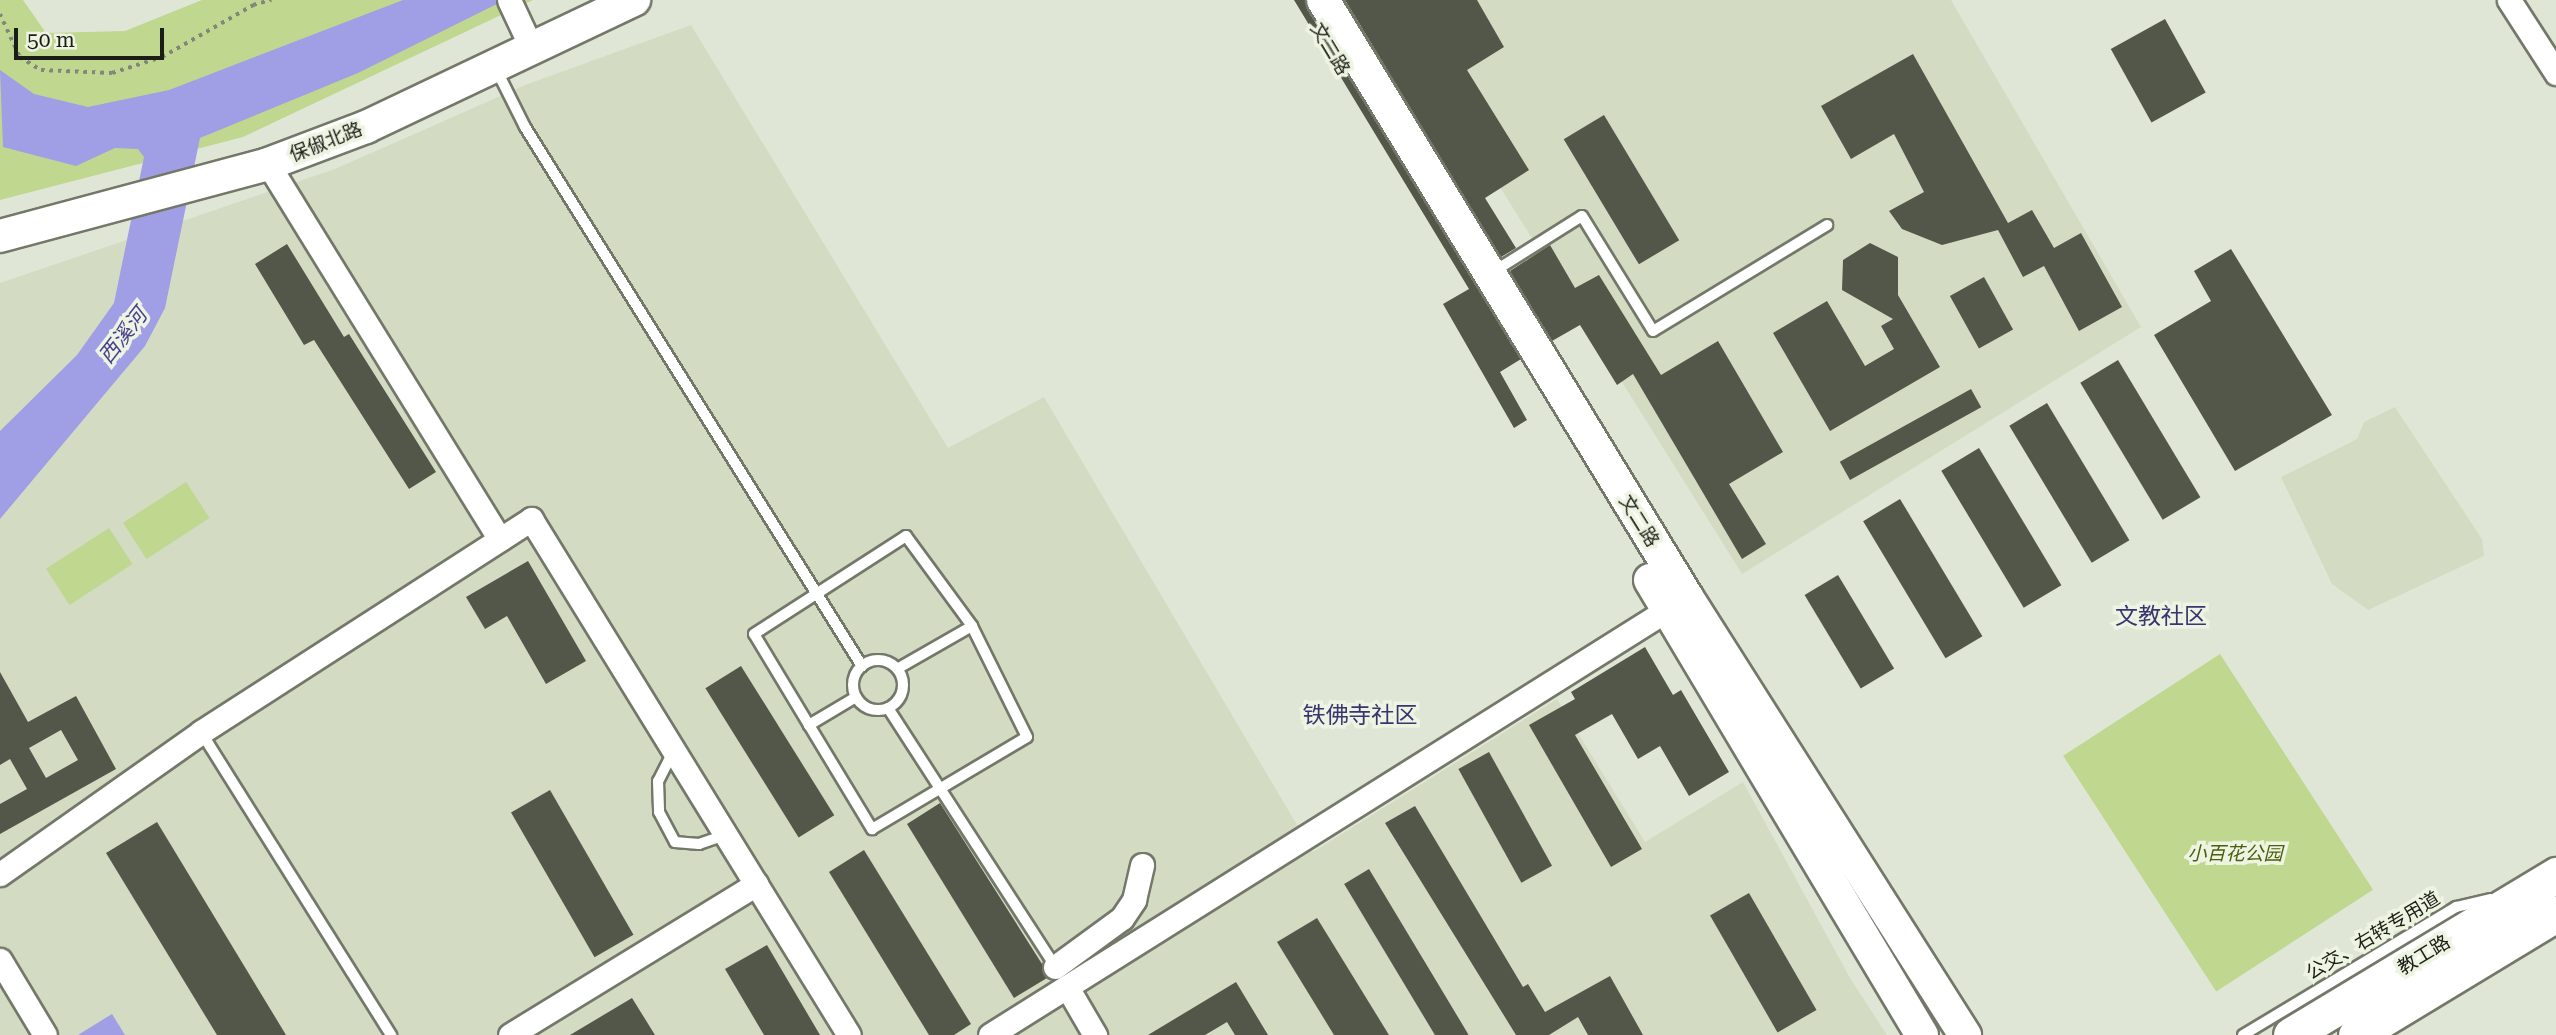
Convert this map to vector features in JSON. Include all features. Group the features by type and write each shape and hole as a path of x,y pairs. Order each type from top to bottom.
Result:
{"main road":[{"name":"保俶北路","path":"0,236 115,209 208,184 268,164 366,127 634,0"},
{"name":"文二路","path":"1301,0 1678,604 1965,1035"},
{"name":"文二路","path":"1323,0 1488,276 1678,604 1922,1035"},
{"name":"教工路","path":"2291,1035 2543,883"},
{"name":"教工路","path":"2356,1035 2556,914"}],"street":[{"path":"509,0 531,47"},
{"path":"2509,0 2556,73"},
{"path":"268,164 500,539"},
{"path":"0,874 201,732 531,519 675,748 725,835 849,1035"},
{"path":"1061,977 1678,604"},
{"path":"990,1035 1061,977 1122,918 1134,900 1142,865"},
{"path":"510,1035 755,884"},
{"path":"0,960 45,1035"},
{"path":"1061,977 1094,1035"}],"lane":[{"path":"494,65 525,127 862,666"},
{"path":"1488,276 1582,216 1653,331 1827,225"},
{"path":"906,536 971,626 1027,737 872,829 754,634 906,536"},
{"path":"897,669 971,626"},
{"path":"884,661 897,669 902,691 888,708 867,707 856,697 853,680 862,666 884,661"},
{"path":"809,724 856,697"},
{"path":"888,708 1061,977"},
{"path":"201,732 391,1035"},
{"path":"675,748 658,781 659,812 675,842 699,844 725,835"},
{"name":"公交、右转专用道","path":"2244,1035 2456,907 2543,883"}],"path":[{"path":"0,14 20,57 41,70 112,73 162,57 253,5 271,0"}],"shaded area":[{"path":"1383,0 1951,0 2141,327 1742,574"},
{"path":"691,25 948,448 1044,397 1313,852 1557,699 1645,842 1743,782 1850,978 1887,1035 0,1035 0,283 335,169 525,85"},
{"path":"2395,407 2482,539 2484,556 2368,610 2332,584 2281,477 2357,439 2364,422"}],"green space":[{"path":"0,0 23,0 46,33 125,31 202,0 533,0 243,137 0,200"},
{"path":"186,482 209,518 147,559 123,523"},
{"path":"109,528 132,564 70,605 46,569"},
{"name":"小百花公园","path":"2220,654 2373,890 2216,992 2063,756"}],"water":[{"name":"西溪河","path":"403,0 505,0 358,73 200,138 165,308 145,346 0,519 0,431 77,355 114,303 144,157 138,149 115,148 76,166 3,147 0,70 34,94 88,107 169,90"},
{"path":"112,1014 125,1035 78,1035"}],"building":[{"path":"1294,0 1305,0 1521,359 1500,372 1527,420 1514,428 1443,304 1469,289"},
{"path":"1345,0 1477,0 1504,47 1467,70 1529,170 1485,198 1516,248 1501,257"},
{"path":"2165,19 2206,92 2151,123 2111,49"},
{"path":"1913,54 2008,223 2032,210 2054,248 2081,233 2122,307 2079,331 2044,266 2023,277 1998,230 1942,245 1902,229 1889,211 1924,192 1894,134 1851,159 1821,106"},
{"path":"1604,115 1679,240 1639,264 1564,139"},
{"path":"1870,243 1898,257 1898,295 1940,367 1830,431 1773,333 1827,301 1865,366 1894,349 1881,326 1893,319 1842,290 1843,260"},
{"path":"287,244 344,337 349,334 436,472 409,489 314,340 304,345 255,264"},
{"path":"1550,245 1575,288 1599,275 1661,375 1718,341 1783,452 1729,484 1766,544 1742,559 1633,374 1617,385 1580,325 1552,341 1510,271"},
{"path":"2231,249 2332,415 2235,471 2154,335 2211,301 2194,271"},
{"path":"1984,277 2013,329 1979,348 1950,296"},
{"path":"2118,360 2200,497 2163,520 2080,383"},
{"path":"1971,389 1981,407 1850,480 1840,462"},
{"path":"2047,403 2129,540 2092,563 2009,426"},
{"path":"1979,448 2061,585 2024,608 1941,471"},
{"path":"1900,499 1982,636 1946,658 1863,521"},
{"path":"528,561 586,661 546,684 507,616 485,629 466,597"},
{"path":"1838,575 1894,668 1861,689 1805,595"},
{"path":"1645,647 1673,695 1681,690 1729,772 1689,796 1660,746 1638,759 1612,714 1575,735 1642,849 1611,867 1529,725 1575,699 1571,692"},
{"path":"741,666 834,815 799,838 705,688"},
{"path":"0,672 28,722 76,696 116,769 0,834 0,804 27,789 10,759 0,765","holes":["61,730 78,760 46,778 29,748"]},
{"path":"1489,752 1552,866 1521,883 1458,769"},
{"path":"550,790 634,935 595,957 511,812"},
{"path":"940,803 1042,964 1047,978 1014,998 907,824"},
{"path":"1415,806 1523,987 1528,984 1545,1012 1610,976 1643,1035 1588,1035 1578,1017 1549,1035 1516,1035 1385,823"},
{"path":"157,822 286,1035 217,1035 106,853"},
{"path":"864,850 971,1024 954,1035 929,1035 829,872"},
{"path":"1369,869 1468,1034 1435,1035 1344,884"},
{"path":"1749,893 1816,1010 1778,1032 1710,916"},
{"path":"1317,918 1389,1035 1334,1035 1277,942"},
{"path":"767,945 820,1035 764,1035 725,969"},
{"path":"1236,982 1268,1035 1235,1035 1227,1022 1205,1035 1148,1035"},
{"path":"632,998 655,1035 570,1035"}],"district":[{"name":"文教社区","path":"2161,617"},
{"name":"铁佛寺社区","path":"1360,716"}]}
